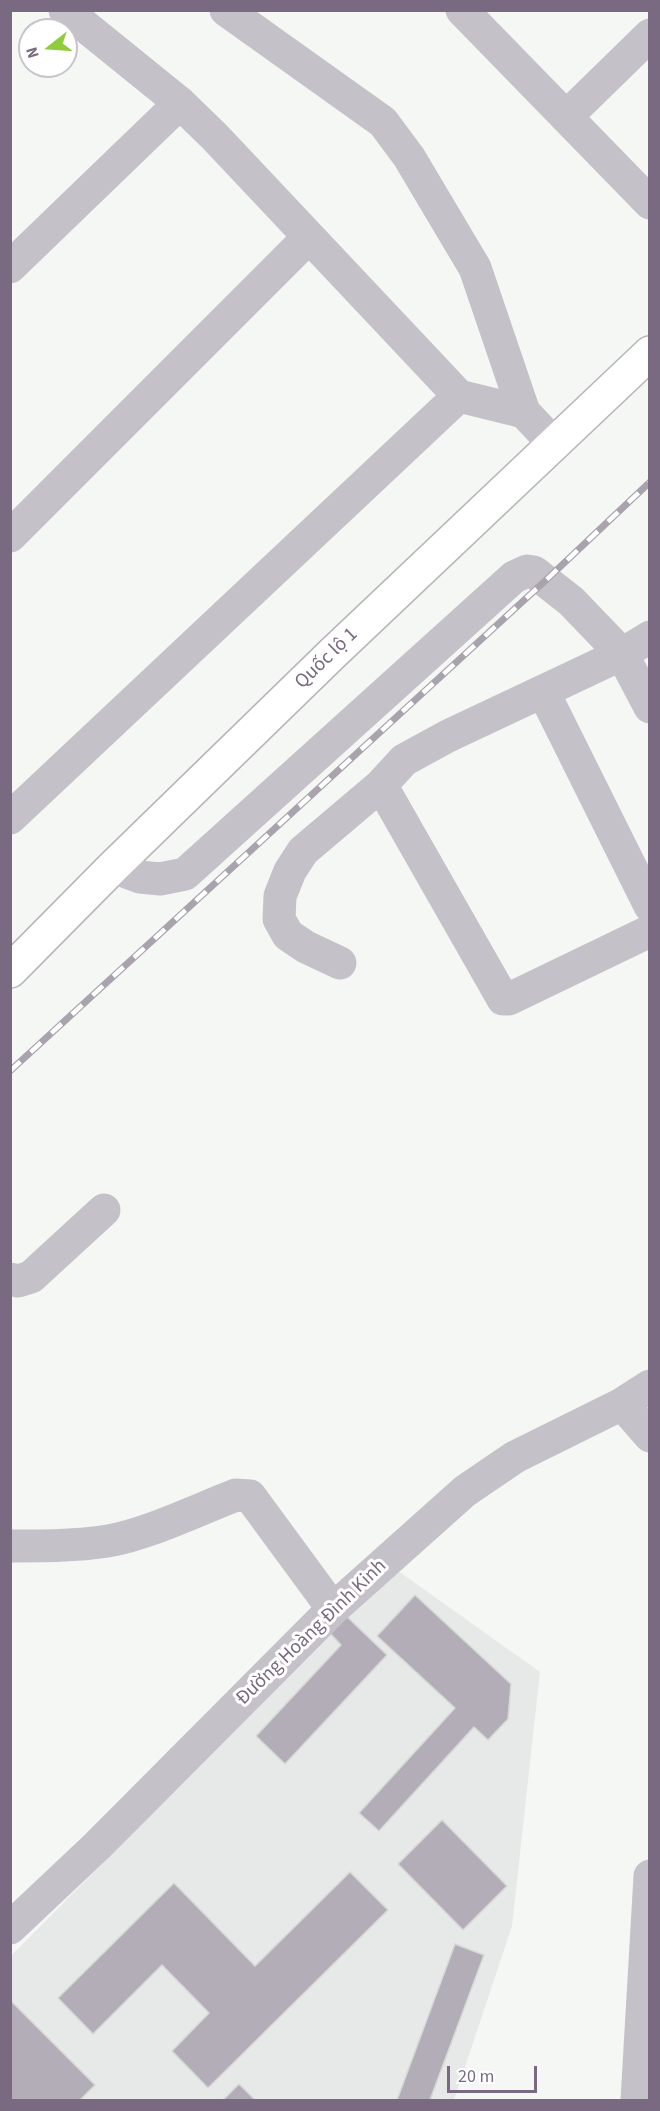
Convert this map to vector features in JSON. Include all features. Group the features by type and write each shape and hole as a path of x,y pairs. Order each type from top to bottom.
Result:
{"highway":[{"name":"Quốc lộ 1","path":"10,971 113,867 332,654 650,353"}],"street":[{"path":"65,10 180,103 216,137 459,396 524,412"},
{"path":"226,10 383,122 409,157 475,268 524,412 554,444"},
{"path":"462,10 650,203"},
{"path":"566,117 650,35"},
{"path":"10,267 180,103"},
{"path":"10,536 309,237"},
{"path":"10,818 459,396"},
{"path":"113,867 140,877 160,879 184,874 386,691 519,574 527,571 534,572 545,580 587,617 622,654 650,706"},
{"path":"340,963 306,947 288,935 279,919 279,896 290,871 303,851 381,785 404,759 622,654 650,637"},
{"path":"543,691 650,906"},
{"path":"381,785 503,999 509,999 650,931"},
{"path":"10,1279 18,1281 31,1277 104,1210"},
{"name":"Đường Hoàng Đình Kinh","path":"10,1928 97,1846 333,1608 465,1491 515,1457 622,1404 650,1386"},
{"path":"622,1404 650,1436"},
{"path":"10,1546 66,1546 109,1540 132,1534 236,1496 247,1495 333,1608"},
{"path":"637,2100 650,1876"}],"shaded area":[{"path":"394,1568 540,1672 512,1926 454,2100 11,2100 11,1956"}],"building":[{"path":"415,1595 511,1684 508,1719 488,1740 474,1727 379,1831 359,1813 455,1708 377,1636"},
{"path":"342,1612 387,1655 285,1764 256,1736 341,1645 326,1629"},
{"path":"442,1820 507,1886 463,1930 398,1864"},
{"path":"350,1872 388,1910 208,2088 172,2051 209,2013 162,1965 93,2034 58,1998 174,1883 255,1966"},
{"path":"455,1944 484,1955 430,2100 397,2100"},
{"path":"10,2000 95,2085 80,2100 10,2100"},
{"path":"239,2084 255,2100 223,2100"}],"railway":[{"path":"10,1071 650,482"}]}
